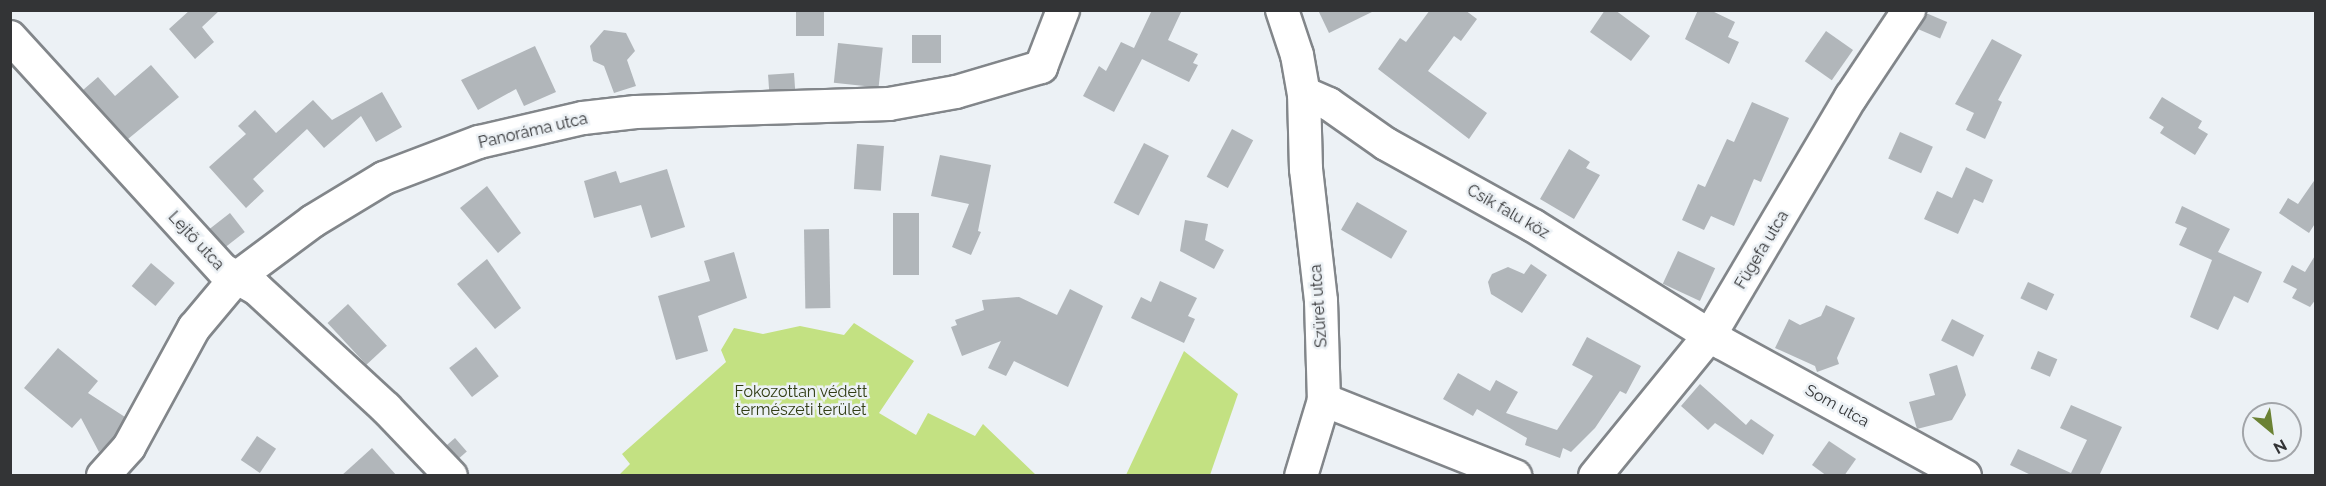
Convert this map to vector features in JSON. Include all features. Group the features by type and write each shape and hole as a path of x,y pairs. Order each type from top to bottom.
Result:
{"street":[{"name":"Panoráma utca","path":"103,476 129,447 194,328 235,279 313,221 384,178 480,142 584,118 636,112 889,104 956,92 1041,67 1063,10"},
{"name":"Szüret utca","path":"1282,10 1297,55 1304,93 1324,400"},
{"name":"Fügefa utca","path":"1595,476 1710,335 1851,97 1910,10"},
{"name":"Lejtő utca","path":"10,37 70,98 190,236 235,279 256,288 387,408 450,476"},
{"name":"Csík falu köz","path":"1304,93 1329,104 1386,144 1534,226 1710,335"},
{"name":"Som utca","path":"1710,335 1965,476"},
{"path":"1301,476 1324,400 1515,476"}],"green space":[{"name":"Fokozottan védett természeti terület","path":"854,323 914,361 879,413 916,435 928,413 975,436 983,424 1036,475 619,475 630,464 622,454 726,362 721,350 734,328 763,334 800,326 844,335"},
{"path":"1184,351 1238,394 1210,475 1126,475"}],"building":[{"path":"190,10 220,10 202,27 214,42 195,59 169,29"},
{"path":"796,10 824,10 824,36 796,36"},
{"path":"1152,10 1182,10 1168,40 1198,54 1193,63 1198,65 1189,82 1142,59 1114,112 1083,96 1099,66 1106,71 1121,42 1134,48"},
{"path":"1318,10 1376,10 1329,33"},
{"path":"1430,10 1465,10 1477,19 1461,41 1454,36 1428,71 1487,113 1469,139 1378,69 1400,38 1406,42"},
{"path":"1605,10 1615,10 1650,36 1631,61 1590,32"},
{"path":"1698,10 1710,10 1735,22 1728,37 1739,42 1729,64 1685,39"},
{"path":"1926,13 1947,22 1940,39 1919,30"},
{"path":"604,30 626,33 635,51 627,60 636,86 614,93 604,66 593,61 590,46"},
{"path":"1826,31 1853,50 1832,80 1805,61"},
{"path":"912,35 941,35 941,63 912,63"},
{"path":"1992,39 2022,55 1998,100 2002,102 1985,139 1966,130 1974,113 1955,104"},
{"path":"838,43 883,48 879,87 834,83"},
{"path":"535,46 556,92 524,106 516,89 478,110 461,80"},
{"path":"151,65 179,97 128,139 83,90 98,77 115,96"},
{"path":"794,73 795,89 769,91 768,75"},
{"path":"382,92 402,127 376,142 361,116 324,148 307,129 253,179 264,191 246,208 209,167 246,134 238,126 255,110 276,133 313,100 332,120"},
{"path":"2162,97 2202,121 2198,128 2208,134 2195,155 2160,133 2164,127 2149,118"},
{"path":"1752,102 1789,118 1761,182 1754,179 1734,226 1711,216 1704,230 1682,220 1698,184 1705,187 1727,139 1734,142"},
{"path":"1232,129 1253,140 1228,188 1207,177"},
{"path":"1900,132 1933,147 1921,173 1888,158"},
{"path":"1144,143 1169,156 1139,215 1114,203"},
{"path":"857,144 884,146 881,191 854,189"},
{"path":"1569,149 1590,162 1586,168 1600,175 1574,219 1540,199"},
{"path":"940,155 991,165 978,231 981,232 971,255 952,247 969,204 931,196"},
{"path":"1966,167 1993,180 1983,203 1974,199 1958,234 1924,219 1937,191 1952,198"},
{"path":"667,169 685,227 651,238 641,205 594,218 584,181 616,171 620,183"},
{"path":"2316,178 2316,222 2309,233 2279,213 2288,198 2298,204"},
{"path":"487,186 521,233 498,253 460,208"},
{"path":"1357,202 1407,231 1391,259 1341,230"},
{"path":"2182,206 2230,229 2218,252 2262,272 2248,303 2234,296 2218,330 2190,317 2212,260 2179,245 2187,228 2175,223"},
{"path":"230,213 245,232 224,248 210,229"},
{"path":"893,213 919,213 919,275 893,275"},
{"path":"1185,220 1208,224 1205,240 1224,250 1214,269 1180,251"},
{"path":"804,229 829,229 830,308 805,308"},
{"path":"1678,251 1715,268 1700,301 1663,284"},
{"path":"734,252 747,298 698,316 708,351 676,360 658,296 710,281 704,261"},
{"path":"2316,254 2316,299 2310,307 2292,298 2297,289 2283,282 2292,265 2305,272"},
{"path":"487,259 521,308 495,329 457,284"},
{"path":"151,263 175,283 155,306 132,286"},
{"path":"1531,264 1547,275 1522,313 1491,294 1488,282 1492,274 1508,267 1524,274"},
{"path":"1160,281 1197,298 1188,316 1195,319 1184,343 1131,318 1141,297 1151,302"},
{"path":"2028,282 2054,294 2047,311 2020,298"},
{"path":"1070,289 1103,306 1068,387 1014,361 1006,376 988,368 1001,341 962,356 951,327 957,325 955,320 984,310 982,300 1019,297 1057,315"},
{"path":"348,304 387,346 366,365 328,323"},
{"path":"1826,305 1855,318 1837,358 1839,364 1817,372 1815,366 1775,348 1789,319 1800,325 1821,316"},
{"path":"1952,319 1984,335 1973,357 1941,340"},
{"path":"1587,337 1641,366 1626,394 1620,391 1595,428 1571,452 1563,448 1560,458 1525,445 1527,438 1477,409 1473,416 1443,399 1458,373 1490,391 1496,380 1518,392 1506,413 1557,430 1593,376 1572,365"},
{"path":"476,347 499,376 472,397 449,368"},
{"path":"58,348 98,381 88,393 125,417 114,437 99,452 81,418 72,428 24,388"},
{"path":"2038,351 2057,359 2050,377 2031,368"},
{"path":"1957,365 1966,395 1952,420 1917,429 1909,402 1935,395 1929,374"},
{"path":"1700,384 1746,425 1751,419 1774,435 1763,455 1715,423 1708,430 1681,406"},
{"path":"2071,405 2122,427 2099,476 2033,476 2010,465 2018,449 2071,473 2087,440 2060,428"},
{"path":"257,436 276,449 260,473 241,460"},
{"path":"455,438 467,452 459,459 447,445"},
{"path":"1829,441 1856,459 1844,476 1827,476 1812,465"},
{"path":"372,448 397,476 341,476"}]}
